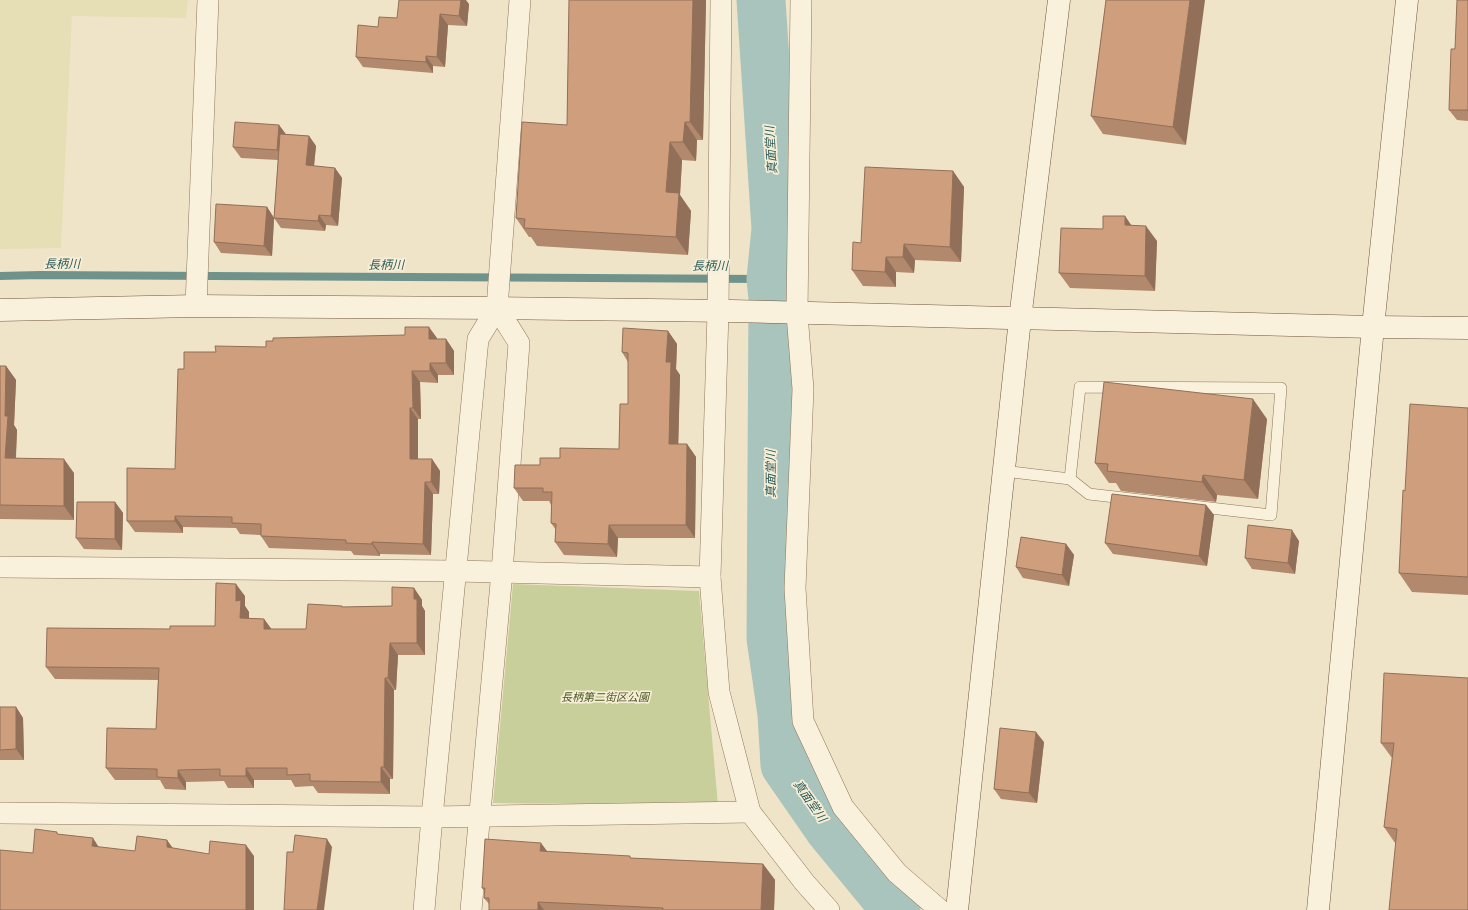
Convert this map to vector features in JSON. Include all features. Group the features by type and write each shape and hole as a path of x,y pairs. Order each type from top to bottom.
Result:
{"street":[{"path":"196,306 208,0"},
{"path":"424,910 478,339 497,308 520,0"},
{"path":"722,0 724,311 710,577 719,692 750,812 805,883 829,910"},
{"path":"801,0 793,313 803,389 795,588 803,722 843,807 897,873 940,910"},
{"path":"957,910 1020,319 1059,0"},
{"path":"1318,910 1373,327 1407,0"},
{"path":"0,310 196,306 497,308 724,311 1020,319 1468,328"},
{"path":"471,910 502,572 519,343 497,308"},
{"path":"0,567 455,571 710,577"},
{"path":"0,813 480,817 750,812"}],"lane":[{"path":"1003,471 1070,479 1089,494 1271,515 1281,388 1080,387 1070,479"}],"shaded area":[{"path":"0,0 188,0 186,18 72,16 61,248 0,249"}],"green space":[{"name":"長柄第二街区公園","path":"513,584 699,591 718,805 493,803"}],"building":[{"path":"399,0 461,0 459,16 440,14 437,57 426,56 426,62 356,57 358,25 378,27 379,17 397,18"},
{"path":"569,0 693,0 690,122 685,122 683,142 670,142 666,192 679,193 676,237 524,228 525,219 516,218 522,122 567,125"},
{"path":"1106,0 1190,0 1173,127 1091,116"},
{"path":"1457,0 1468,0 1468,110 1449,110 1451,49 1455,49"},
{"path":"235,122 279,125 277,150 233,147"},
{"path":"280,134 309,136 306,165 335,168 331,216 319,215 318,221 274,218"},
{"path":"865,167 953,171 950,247 904,244 903,257 886,257 885,272 852,270 853,242 861,243"},
{"path":"216,204 267,207 264,246 214,242"},
{"path":"1103,216 1125,216 1125,225 1146,226 1145,276 1059,273 1061,228 1103,229"},
{"path":"405,327 429,327 429,339 446,339 446,363 430,363 430,371 412,371 413,408 410,408 410,459 432,459 431,482 425,482 423,544 372,542 372,544 346,543 346,540 261,536 261,524 232,523 232,517 175,516 175,521 127,521 127,468 175,469 178,369 184,369 184,352 216,352 215,346 266,347 266,341 273,341 273,338 405,335"},
{"path":"623,328 668,331 666,362 671,362 669,444 687,444 686,525 609,525 608,544 555,542 556,524 551,523 552,492 543,492 543,488 514,488 515,465 540,465 540,458 560,458 560,448 619,449 620,404 628,404 628,353 622,352"},
{"path":"0,366 6,366 5,416 8,416 5,458 64,459 64,506 0,505"},
{"path":"1104,382 1253,399 1244,480 1203,475 1202,482 1107,471 1108,464 1095,463"},
{"path":"1410,404 1468,408 1468,577 1399,573 1403,490 1405,491"},
{"path":"1112,494 1206,505 1199,556 1105,543"},
{"path":"77,502 115,502 115,539 76,538"},
{"path":"1248,525 1292,530 1288,563 1245,558"},
{"path":"1021,537 1066,544 1062,575 1016,567"},
{"path":"216,583 236,584 236,601 241,600 240,618 264,619 264,629 306,629 308,604 342,607 392,606 392,587 414,588 414,599 417,599 417,643 390,643 388,678 385,678 384,767 381,767 381,782 310,781 310,774 287,775 287,768 246,768 246,776 220,776 220,769 178,770 178,778 157,777 157,769 106,768 107,728 156,729 159,668 46,667 47,628 170,629 170,626 215,626"},
{"path":"1384,673 1468,678 1468,910 1389,910 1397,829 1384,827 1394,743 1381,743"},
{"path":"0,707 16,707 16,749 0,750"},
{"path":"1000,728 1036,732 1029,793 994,789"},
{"path":"35,829 57,832 57,834 93,838 92,846 135,851 137,836 167,840 167,847 209,854 210,841 246,845 246,910 0,910 0,850 33,853"},
{"path":"295,835 327,839 317,910 284,910 287,852 293,852"},
{"path":"485,839 541,843 540,851 630,856 630,858 763,864 761,910 663,910 663,908 538,902 538,910 489,910 489,898 484,898 485,888 482,888"}],"waterway":[{"name":"真面堂川","path":"761,0 776,229 771,279 773,298 771,638 782,714 785,765 830,830 896,910"},
{"name":"長柄川","path":"0,276 771,279"}]}
